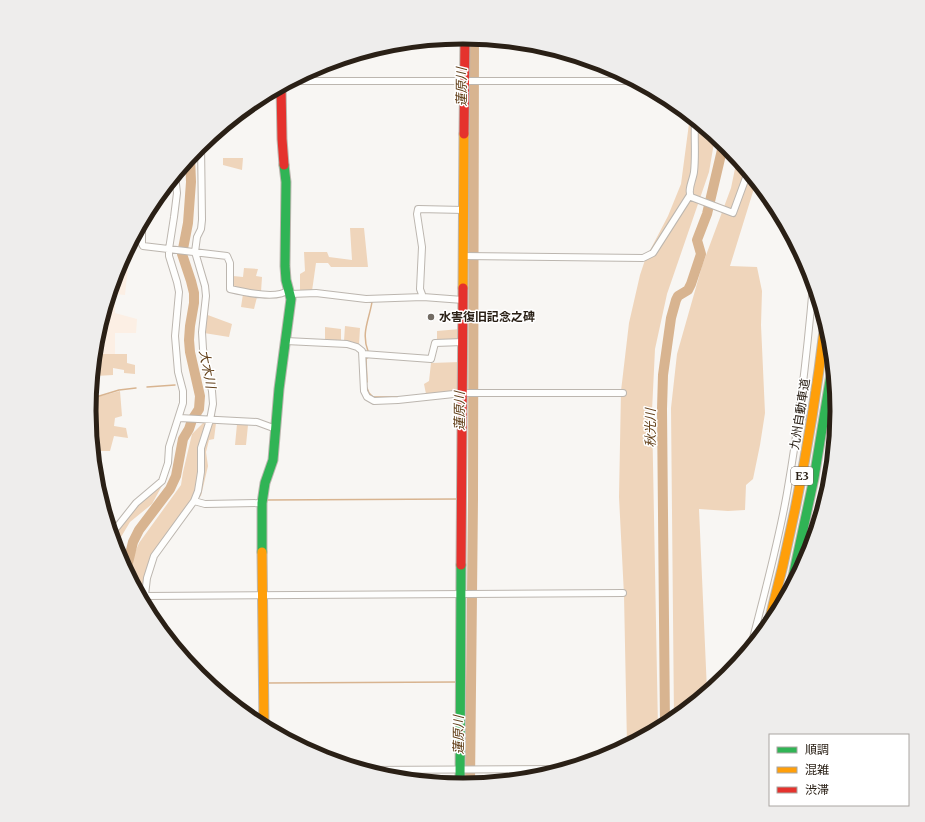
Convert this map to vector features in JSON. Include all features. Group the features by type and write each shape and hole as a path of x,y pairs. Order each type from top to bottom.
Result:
{"main road":[{"path":"460,778 465,44"},
{"path":"264,719 262,503 265,483 273,460 279,389 292,299 289,292 285,266 286,182 282,139 281,92"},
{"name":"九州自動車道","path":"772,608 790,533 802,472 815,397 822,342"},
{"name":"九州自動車道","path":"796,564 815,474 829,387"}],"street":[{"path":"302,81 623,81"},
{"path":"464,256 643,258 653,253 692,197 696,156 695,128"},
{"path":"145,594 147,578 154,556 194,501 198,491 201,472 201,448 213,404 212,391 203,349 202,332 206,296 205,286 195,252 197,237 201,229 202,220 201,153"},
{"path":"692,197 733,213 746,178"},
{"path":"115,528 136,503 162,481 168,463 170,447 181,418 183,397 178,372 175,323 179,303 179,292 169,256 176,206 176,182"},
{"path":"423,297 420,289 422,247 417,214 418,209 464,210"},
{"path":"142,232 143,246 226,256 230,263 230,289 242,292 267,294 282,294 289,292 316,293 366,299 423,297 463,300"},
{"path":"754,634 772,565 801,417 812,299"},
{"path":"286,342 347,344 357,347 363,354 364,391 367,397 374,400 398,400 462,393 623,393"},
{"path":"363,354 431,360 435,343 463,342"},
{"path":"181,418 257,422 276,428"},
{"path":"194,501 205,504 262,503"},
{"path":"146,596 623,593"},
{"path":"386,770 541,769"}],"shaded area":[{"path":"689,123 714,144 709,172 667,294 655,349 652,411 658,721 627,739 624,595 619,497 621,391 629,323 640,275 645,260 668,216 681,184"},
{"path":"223,158 243,158 242,170 223,165"},
{"path":"736,166 754,188 730,266 757,267 762,291 761,325 765,413 753,479 746,485 745,510 728,511 699,509 707,685 674,710 671,408 677,354 702,266 731,188"},
{"path":"350,228 364,228 368,267 331,267 328,263 316,263 312,291 300,290 300,274 305,271 304,252 327,252 329,257 352,260"},
{"path":"129,258 125,295 115,294 115,313 137,319 136,333 115,333 115,354 100,354 108,316 115,293"},
{"path":"244,268 258,269 256,276 262,277 261,292 233,287 233,276 243,277"},
{"path":"243,294 257,297 254,309 241,307"},
{"path":"205,314 232,324 229,337 204,333"},
{"path":"345,326 360,328 359,345 344,341"},
{"path":"325,327 341,329 341,341 325,341"},
{"path":"460,329 461,340 437,342 437,331"},
{"path":"100,354 127,354 127,363 135,365 135,374 124,373 124,370 113,368 113,375 97,376"},
{"path":"460,362 460,387 454,391 426,394 424,384 429,381 431,363"},
{"path":"120,391 122,416 115,418 114,426 126,428 128,438 114,436 110,451 100,451 97,397"},
{"path":"203,423 216,423 214,439 209,440 206,452 208,466 201,496 192,500 153,553 144,592 130,567 131,562 139,543 181,485 192,434"},
{"path":"237,424 248,425 246,445 235,445"},
{"path":"164,482 152,504 130,522 119,541 115,527 137,505"}],"waterway":[{"name":"蓮原川","path":"470,778 473,499 474,44"},
{"name":"秋光川","path":"665,717 663,375 671,318 678,296 688,290 691,284 701,254 697,240 707,214 722,151"},
{"name":"大木川","path":"128,562 133,542 139,530 170,489 176,476 183,439 199,409 200,396 190,352 189,340 194,293 182,254 188,223 191,182 190,165"},
{"path":"368,351 365,332 372,302 370,302"},
{"path":"367,382 366,359 368,357"},
{"path":"147,387 175,385"},
{"path":"99,451 96,397 119,390 136,388"},
{"path":"367,388 373,397 402,397"},
{"path":"99,457 100,463"},
{"path":"265,500 459,499"},
{"path":"266,683 457,682"}],"tunnel":[{"path":"803,417 813,419"}],"traffic: fast":[{"path":"262,552 262,503 265,483 273,460 279,389 291,299 286,280 285,266 286,182 284,165"},
{"path":"795,566 814,478 829,387"},
{"path":"460,778 461,565"}],"traffic: slow":[{"path":"463,288 464,134"},
{"path":"772,608 802,476 815,400 822,342"},
{"path":"262,552 264,719"}],"traffic: jam":[{"path":"464,134 465,44"},
{"path":"281,92 284,165"},
{"path":"461,565 463,288"}],"place":[{"name":"水害復旧記念之碑","path":"431,317"}]}
